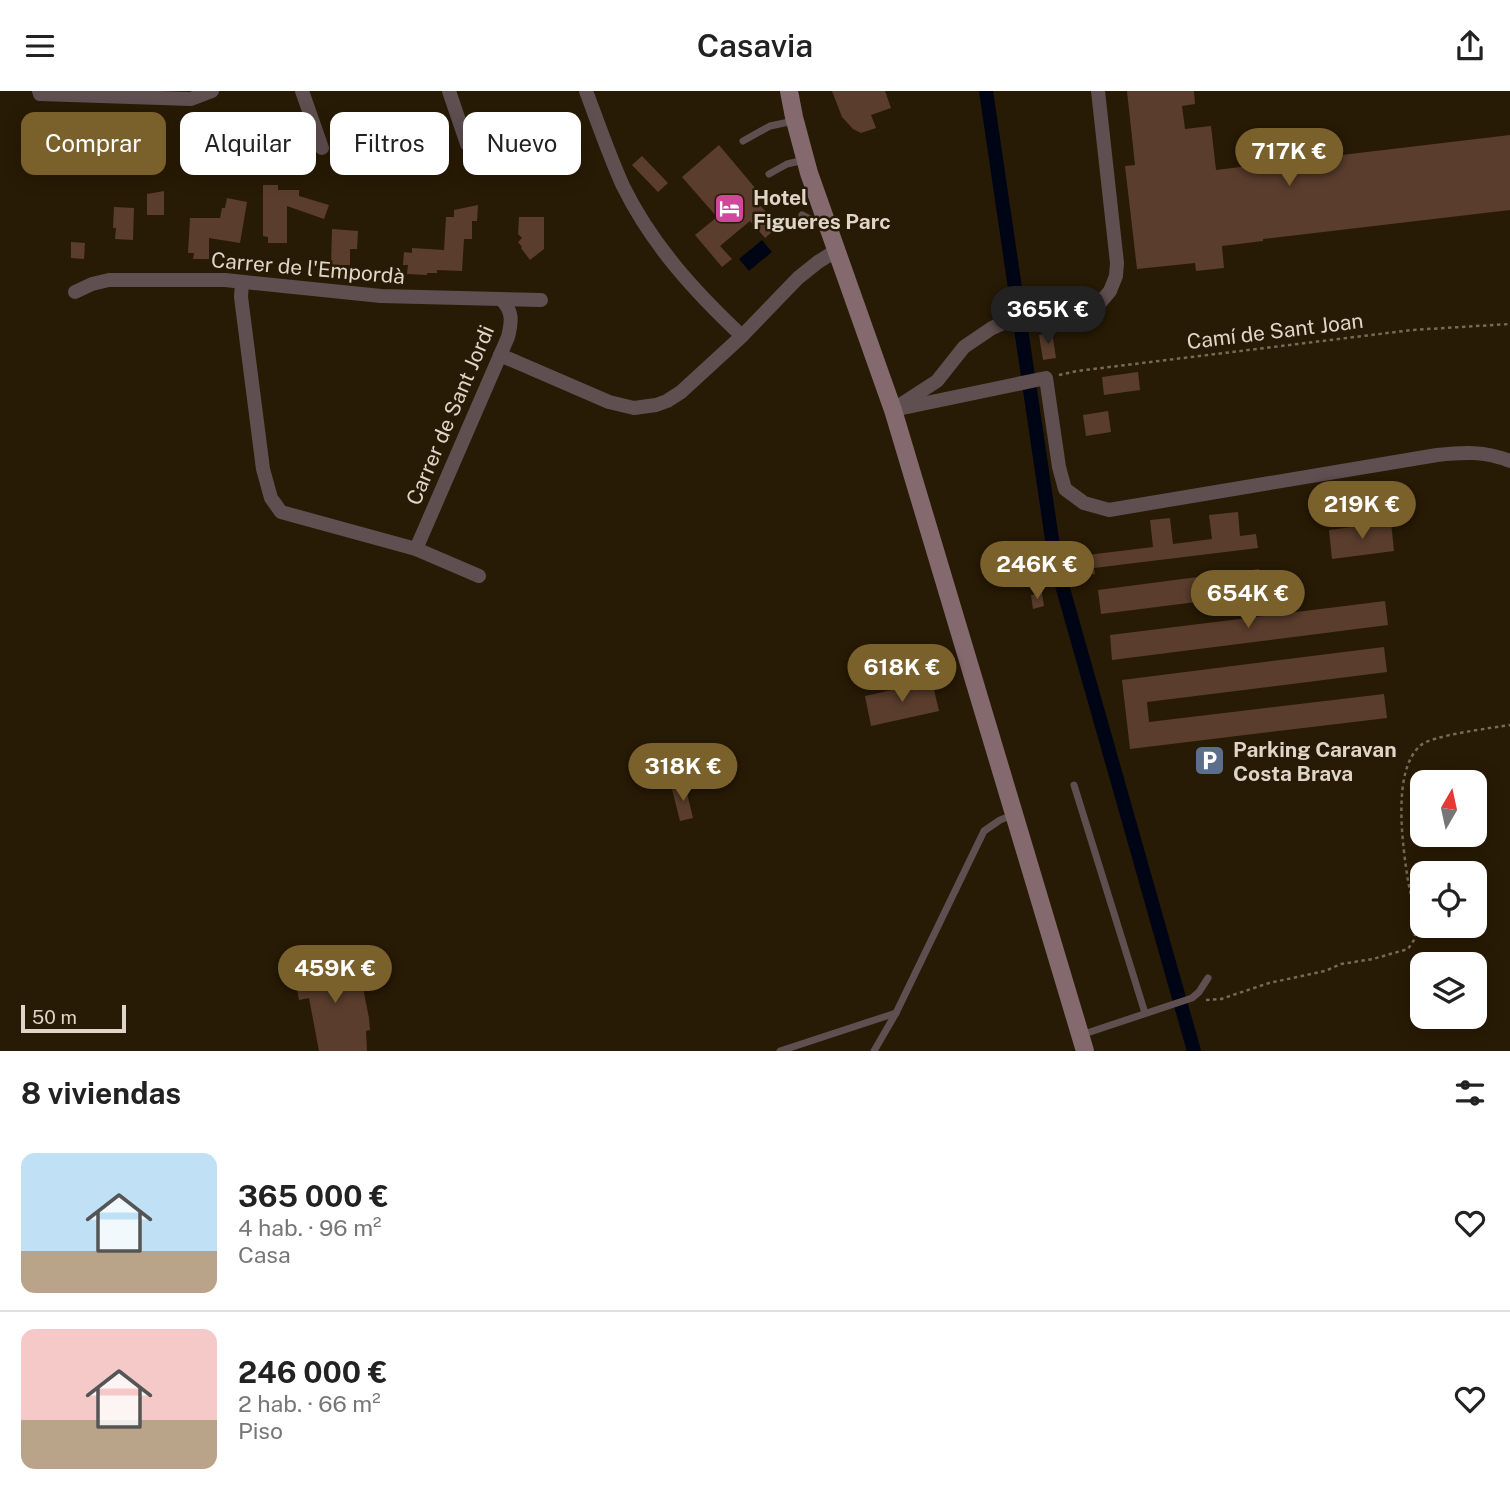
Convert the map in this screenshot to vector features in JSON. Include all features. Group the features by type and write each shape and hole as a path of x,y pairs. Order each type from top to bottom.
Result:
{"main road":[{"path":"789,91 805,160 893,410 1083,1043"}],"street":[{"path":"39,91 40,94 191,99 212,91"},
{"path":"302,91 322,148"},
{"path":"449,91 463,131"},
{"path":"586,91 624,187 645,223 674,266 742,336"},
{"path":"893,410 937,381 964,347 992,328 1010,320 1099,304 1110,291 1116,276 1116,263 1098,91"},
{"path":"500,355 609,402 634,408 667,401 681,392 742,336 797,278 836,250"},
{"name":"Carrer de l'Empordà","path":"75,292 109,280 242,282 381,296 541,300"},
{"path":"242,282 241,297 263,469 271,498 281,512 416,549 479,576"},
{"name":"Carrer de Sant Jordi","path":"416,549 508,337 512,323 510,311 501,299"},
{"path":"893,410 1046,378 1059,467 1065,489 1084,503 1109,510 1437,455 1484,453 1510,461"}],"lane":[{"path":"743,141 769,126 794,121"},
{"path":"769,174 787,164 805,160"},
{"path":"802,215 829,229"},
{"path":"1074,785 1145,1013"},
{"path":"874,1051 896,1013 984,831 1000,820 1016,815"},
{"path":"1083,1043 1145,1013 1189,999 1208,978"},
{"path":"780,1051 896,1013"}],"path":[{"name":"Camí de Sant Joan","path":"1046,378 1077,371 1412,330 1510,324"},
{"path":"1189,999 1221,999 1269,983 1408,949 1414,939 1414,925 1403,841 1402,789 1409,761 1422,744 1453,734 1510,725"}],"water":[{"path":"762,240 772,252 749,271 739,259"}],"building":[{"path":"832,91 885,91 891,108 871,115 876,128 861,133 842,117"},
{"path":"1127,91 1194,91 1195,104 1182,106 1185,129 1211,126 1216,170 1510,135 1510,210 1222,246 1224,268 1196,271 1195,263 1137,269 1125,166 1135,165"},
{"path":"719,145 761,195 755,200 779,226 765,238 750,221 720,246 732,259 722,267 695,235 717,217 682,177"},
{"path":"642,156 668,183 658,192 632,165"},
{"path":"263,185 278,185 278,190 299,190 299,196 329,205 324,219 287,206 287,243 268,243 268,237 263,236"},
{"path":"164,191 164,215 147,215 147,194"},
{"path":"227,198 247,202 240,243 209,238 209,259 193,259 194,253 188,253 190,218 220,218"},
{"path":"478,205 477,221 472,221 472,239 464,239 462,271 437,270 437,273 427,275 407,274 408,265 403,265 404,252 412,253 412,248 444,250 446,217 454,217 454,210"},
{"path":"114,207 134,208 133,240 115,239"},
{"path":"519,217 544,217 544,249 530,260 518,242 522,238 518,234"},
{"path":"332,229 358,231 357,249 350,249 350,265 331,265"},
{"path":"71,242 85,243 84,259 71,258"},
{"path":"1052,332 1056,358 1043,360 1039,335"},
{"path":"1138,372 1140,390 1104,395 1102,377"},
{"path":"1108,411 1111,432 1086,436 1083,415"},
{"path":"1238,512 1240,536 1256,534 1258,548 1094,568 1095,574 1082,576 1079,556 1153,547 1150,520 1170,518 1173,544 1212,539 1209,515"},
{"path":"1391,522 1394,551 1332,559 1329,530"},
{"path":"1259,569 1260,577 1273,575 1275,592 1101,614 1098,590"},
{"path":"1042,593 1044,606 1033,609 1031,595"},
{"path":"1385,601 1388,625 1112,660 1110,635"},
{"path":"1384,647 1387,672 1147,702 1149,722 1384,694 1387,718 1130,749 1122,680"},
{"path":"932,681 939,711 871,726 865,696"},
{"path":"685,785 693,818 680,821 672,789"},
{"path":"350,958 355,985 362,983 369,1018 370,1030 366,1031 367,1051 319,1051 309,998 299,1000 293,969"}],"waterway":[{"path":"986,91 1054,553 1194,1051"}],"place":[{"name":"Hotel Figueres Parc","path":"730,209"},
{"name":"Parking Caravan Costa Brava","path":"1210,761"}]}
